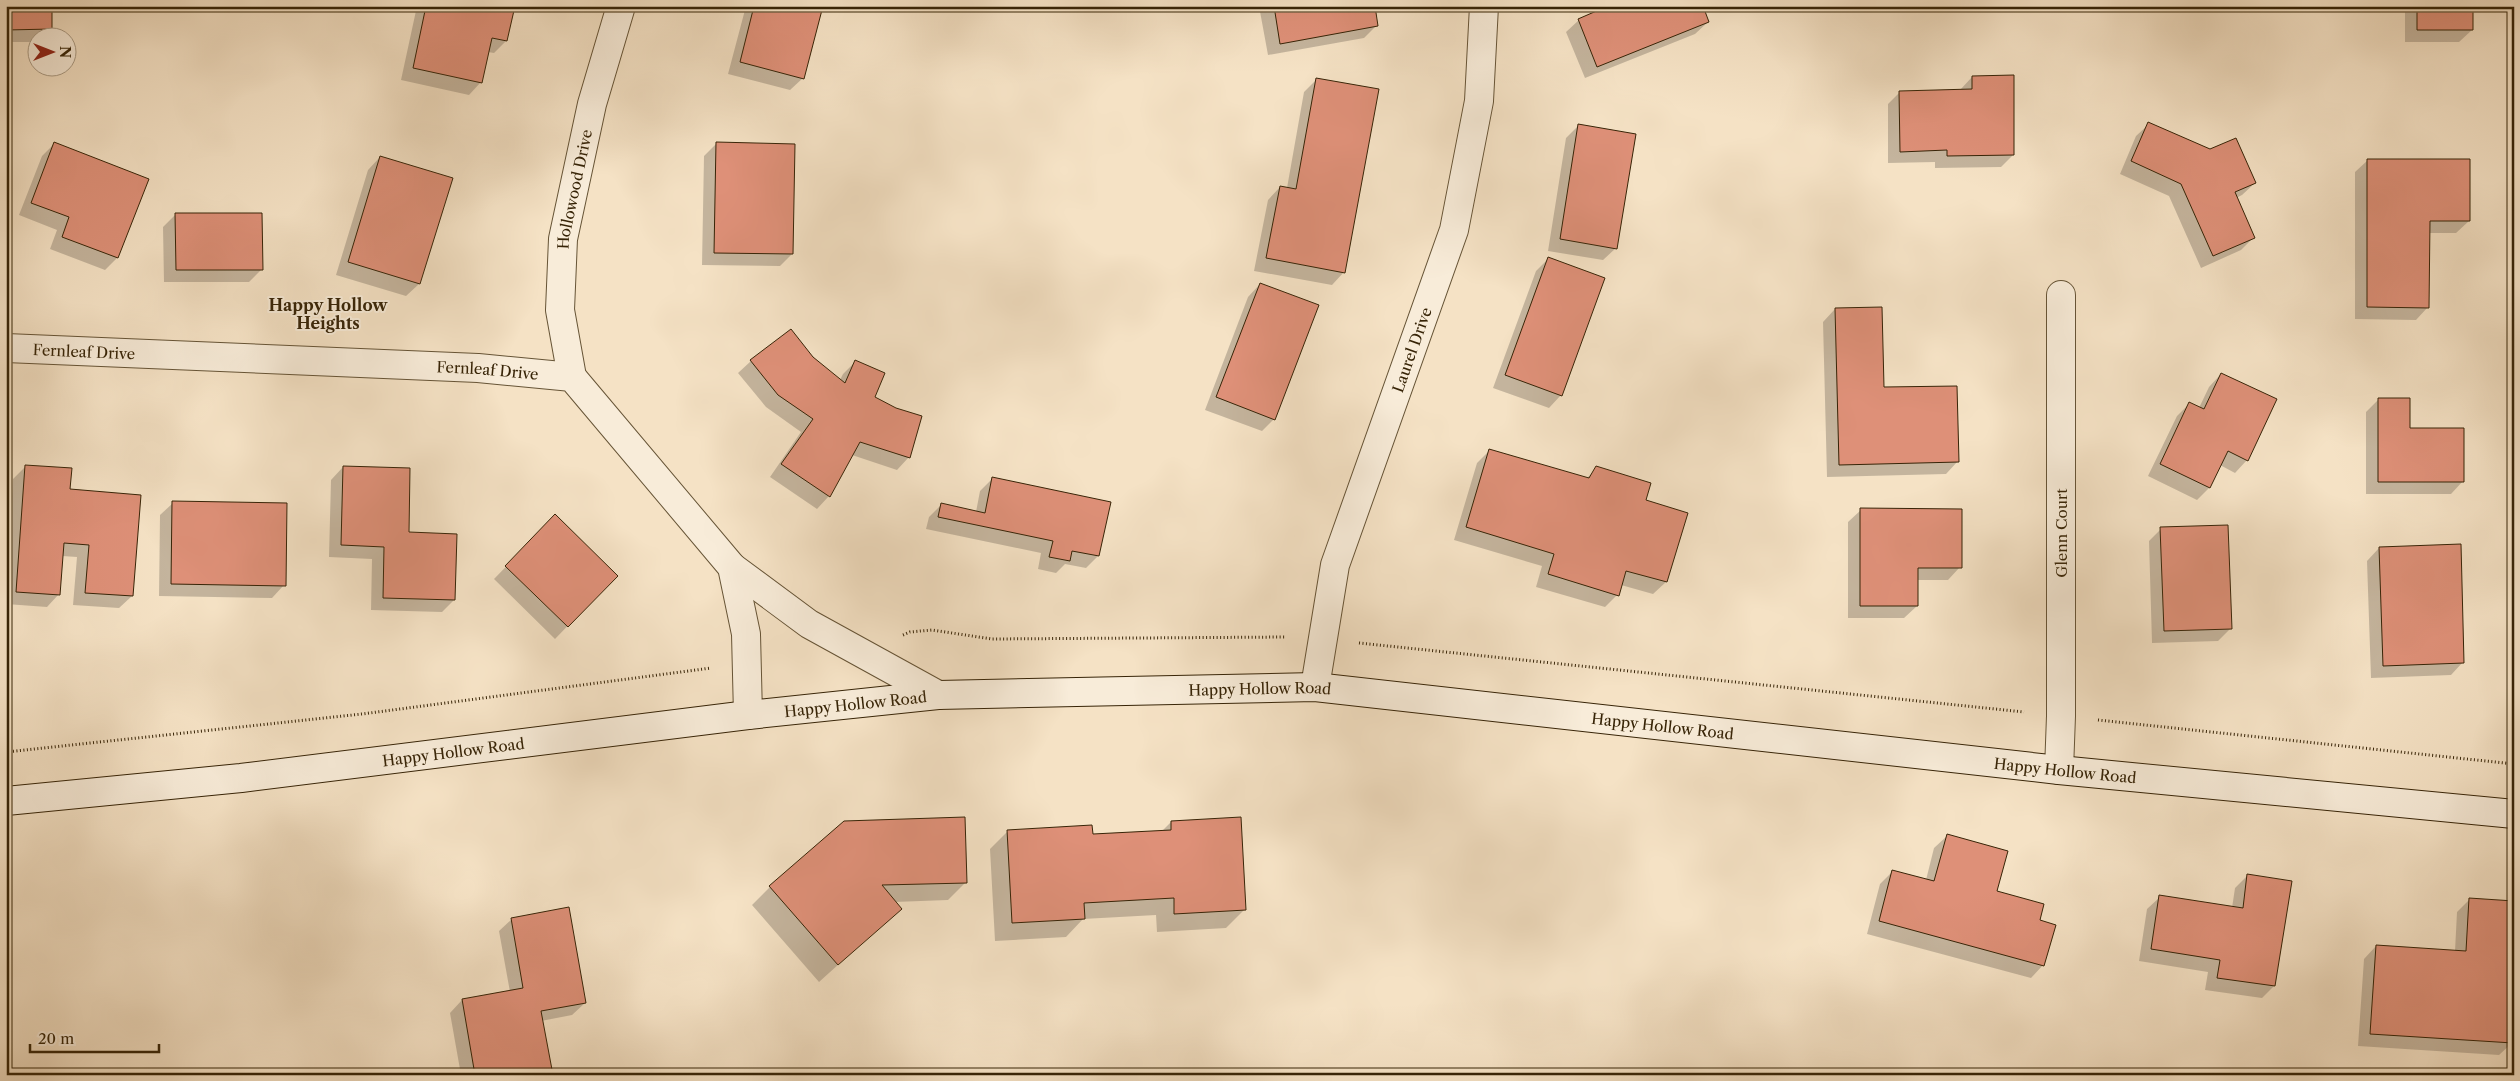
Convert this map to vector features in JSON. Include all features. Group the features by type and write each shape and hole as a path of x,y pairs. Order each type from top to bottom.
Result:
{"street":[{"name":"Hollowood Drive","path":"572,376 560,310 563,239 592,104 621,6"},
{"name":"Laurel Drive","path":"1315,687 1335,565 1454,230 1479,101 1484,6"},
{"name":"Glenn Court","path":"2059,770 2061,716 2061,295"},
{"name":"Fernleaf Drive","path":"6,348 468,367 572,376"},
{"path":"572,376 732,567 809,624 938,695"},
{"path":"732,567 746,634 748,715"},
{"name":"Happy Hollow Road","path":"6,801 242,778 748,715 938,695 1315,687 2059,770 2514,814"}],"building":[{"path":"6,6 52,6 52,28 6,30"},
{"path":"426,6 515,6 507,41 492,38 482,83 413,68"},
{"path":"754,6 823,6 804,79 740,62"},
{"path":"1274,6 1375,6 1378,26 1280,44"},
{"path":"1608,6 1703,6 1709,22 1597,67 1578,19"},
{"path":"2417,6 2473,6 2473,30 2417,30"},
{"path":"2014,75 2014,155 1947,156 1947,150 1900,152 1899,91 1972,89 1972,76"},
{"path":"1316,78 1379,89 1345,273 1266,258 1280,186 1296,189"},
{"path":"2148,122 2210,149 2236,138 2256,183 2235,192 2255,238 2213,256 2181,184 2131,161"},
{"path":"1578,124 1636,134 1617,249 1560,239"},
{"path":"54,142 149,179 118,258 62,237 69,217 31,203"},
{"path":"716,142 795,144 793,254 714,253"},
{"path":"380,156 453,178 420,284 348,262"},
{"path":"2367,159 2470,159 2470,221 2430,221 2429,308 2367,307"},
{"path":"175,213 262,213 263,270 176,270"},
{"path":"1548,257 1605,278 1562,396 1505,375"},
{"path":"1260,283 1319,305 1275,420 1216,397"},
{"path":"1882,307 1884,387 1957,386 1959,462 1839,465 1835,308"},
{"path":"791,329 813,357 845,383 855,360 885,373 875,397 896,408 922,416 910,458 860,442 830,497 781,464 813,419 778,395 750,360"},
{"path":"2221,373 2277,399 2248,461 2228,451 2210,488 2160,464 2189,402 2204,409"},
{"path":"2378,398 2410,398 2410,428 2464,428 2464,482 2378,482"},
{"path":"1489,449 1589,478 1596,466 1651,483 1646,500 1688,513 1667,582 1626,571 1619,596 1548,574 1554,554 1466,527"},
{"path":"25,465 72,468 70,489 141,495 133,596 85,593 89,545 64,543 60,595 16,592"},
{"path":"343,466 410,468 409,532 457,534 455,600 383,598 384,547 341,545"},
{"path":"992,477 1111,502 1099,556 1072,551 1070,561 1049,557 1053,541 938,517 941,503 985,513"},
{"path":"172,501 287,503 286,586 171,584"},
{"path":"1860,508 1962,509 1962,568 1918,568 1918,606 1860,606"},
{"path":"555,514 618,576 568,627 505,566"},
{"path":"2228,525 2232,629 2164,631 2160,527"},
{"path":"2461,544 2464,663 2383,666 2379,547"},
{"path":"965,817 967,883 882,885 902,909 838,965 769,886 844,821"},
{"path":"1241,817 1246,910 1174,914 1174,898 1084,903 1085,919 1012,923 1007,830 1092,825 1093,834 1171,830 1171,821"},
{"path":"1947,834 2008,851 1997,891 2044,904 2040,920 2056,925 2044,966 1879,921 1892,870 1934,881"},
{"path":"2247,874 2292,881 2275,986 2217,978 2220,960 2151,949 2159,895 2243,908"},
{"path":"2469,898 2514,901 2513,1043 2370,1034 2376,945 2466,951"},
{"path":"569,907 586,1003 541,1011 553,1075 475,1075 462,999 523,988 511,918"}],"district":[{"name":"Happy Hollow Heights","path":"328,314"}]}
